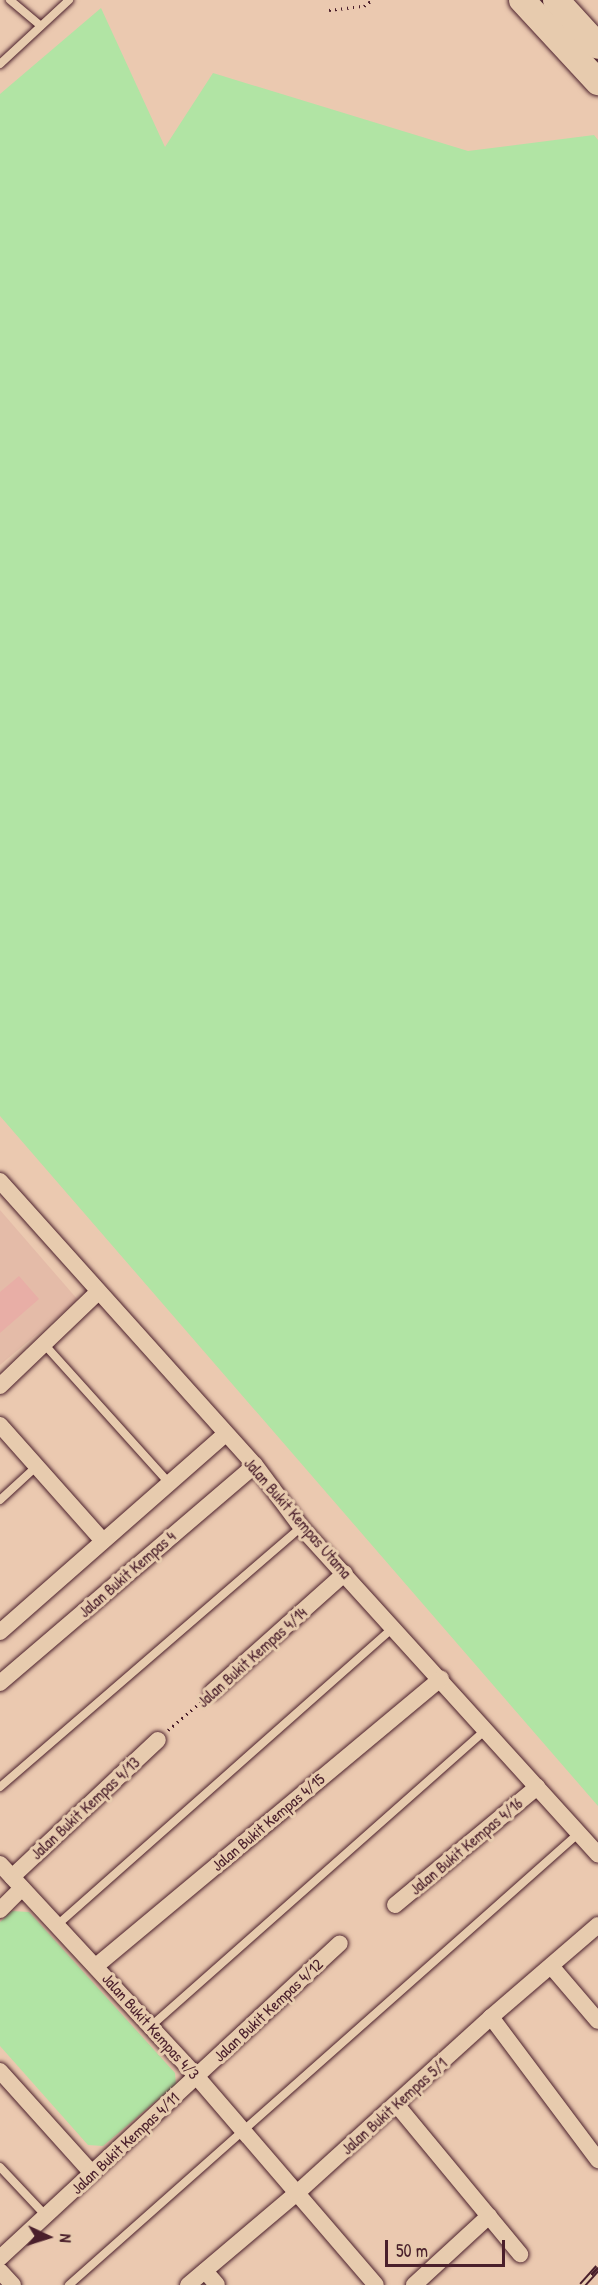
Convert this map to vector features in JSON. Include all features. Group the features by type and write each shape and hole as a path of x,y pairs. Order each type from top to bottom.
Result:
{"main road":[{"path":"522,0 598,82"},
{"path":"556,0 598,46"}],"street":[{"name":"Jalan Bukit Kempas Utama","path":"0,1181 255,1465 301,1527 598,1854"},
{"path":"0,1386 98,1292"},
{"path":"0,1425 104,1541"},
{"path":"0,1632 225,1434"},
{"name":"Jalan Bukit Kempas 4","path":"0,1683 255,1465"},
{"name":"Jalan Bukit Kempas 4/14","path":"212,1692 345,1573"},
{"name":"Jalan Bukit Kempas 4/15","path":"96,1966 441,1679"},
{"name":"Jalan Bukit Kempas 4/13","path":"0,1910 17,1883 158,1740"},
{"name":"Jalan Bukit Kempas 4/16","path":"395,1905 537,1786"},
{"name":"Jalan Bukit Kempas 4/3","path":"0,1864 197,2076 376,2285"},
{"name":"Jalan Bukit Kempas 5/1","path":"188,2285 297,2193 598,1925"},
{"name":"Jalan Bukit Kempas 4/12","path":"197,2076 340,1943"},
{"path":"551,1966 598,2020"},
{"path":"491,2018 598,2160"},
{"path":"0,2071 92,2173"},
{"name":"Jalan Bukit Kempas 4/11","path":"0,2258 197,2076"},
{"path":"396,2104 520,2254"},
{"path":"414,2285 489,2216"},
{"path":"0,2271 13,2285"},
{"path":"205,2271 217,2285"}],"lane":[{"path":"10,0 41,26"},
{"path":"0,64 69,0"},
{"path":"44,1344 170,1483"},
{"path":"0,1500 37,1466"},
{"path":"0,1787 301,1527"},
{"path":"56,1926 394,1627"},
{"path":"151,2026 486,1730"},
{"path":"69,2285 579,1833"},
{"path":"0,2167 46,2216"}],"path":[{"path":"329,10 364,6 372,0"},
{"name":"Jalan Bukit Kempas 4/14","path":"158,1740 212,1692"}],"shaded area":[{"path":"0,1210 78,1300 0,1365"}],"green space":[{"path":"101,8 165,147 213,73 468,151 594,135 598,140 598,1806 0,1116 0,94"},
{"path":"12,1911 29,1912 175,2073 176,2084 103,2146 88,2145 0,2046 0,1922"}],"building":[{"path":"19,1276 39,1299 0,1333 0,1292"}],"railway":[{"path":"582,2285 598,2267"}]}
